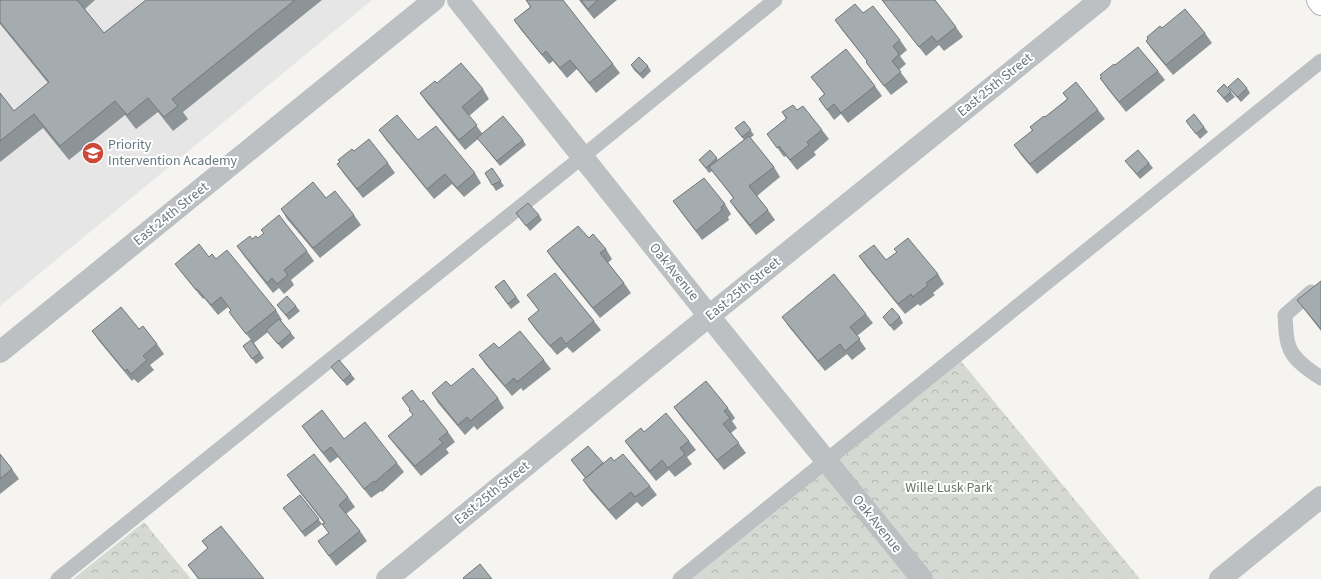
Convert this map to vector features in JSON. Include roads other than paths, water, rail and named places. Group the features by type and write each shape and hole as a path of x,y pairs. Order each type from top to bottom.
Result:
{"main road":[{"path":"1318,0 1321,4"}],"street":[{"name":"East 24th Street","path":"0,352 434,0"},
{"name":"Oak Avenue","path":"458,0 709,316 922,579"},
{"name":"East 25th Street","path":"387,579 1100,0"},
{"path":"1220,579 1321,497"}],"lane":[{"path":"58,579 775,0"},
{"path":"680,579 1321,61"},
{"path":"1311,292 1284,315 1286,334 1290,349 1305,368 1321,378"}],"place":[{"name":"Priority Intervention Academy","path":"93,153"}],"park label":[{"name":"Wille Lusk Park","path":"949,488"}]}
